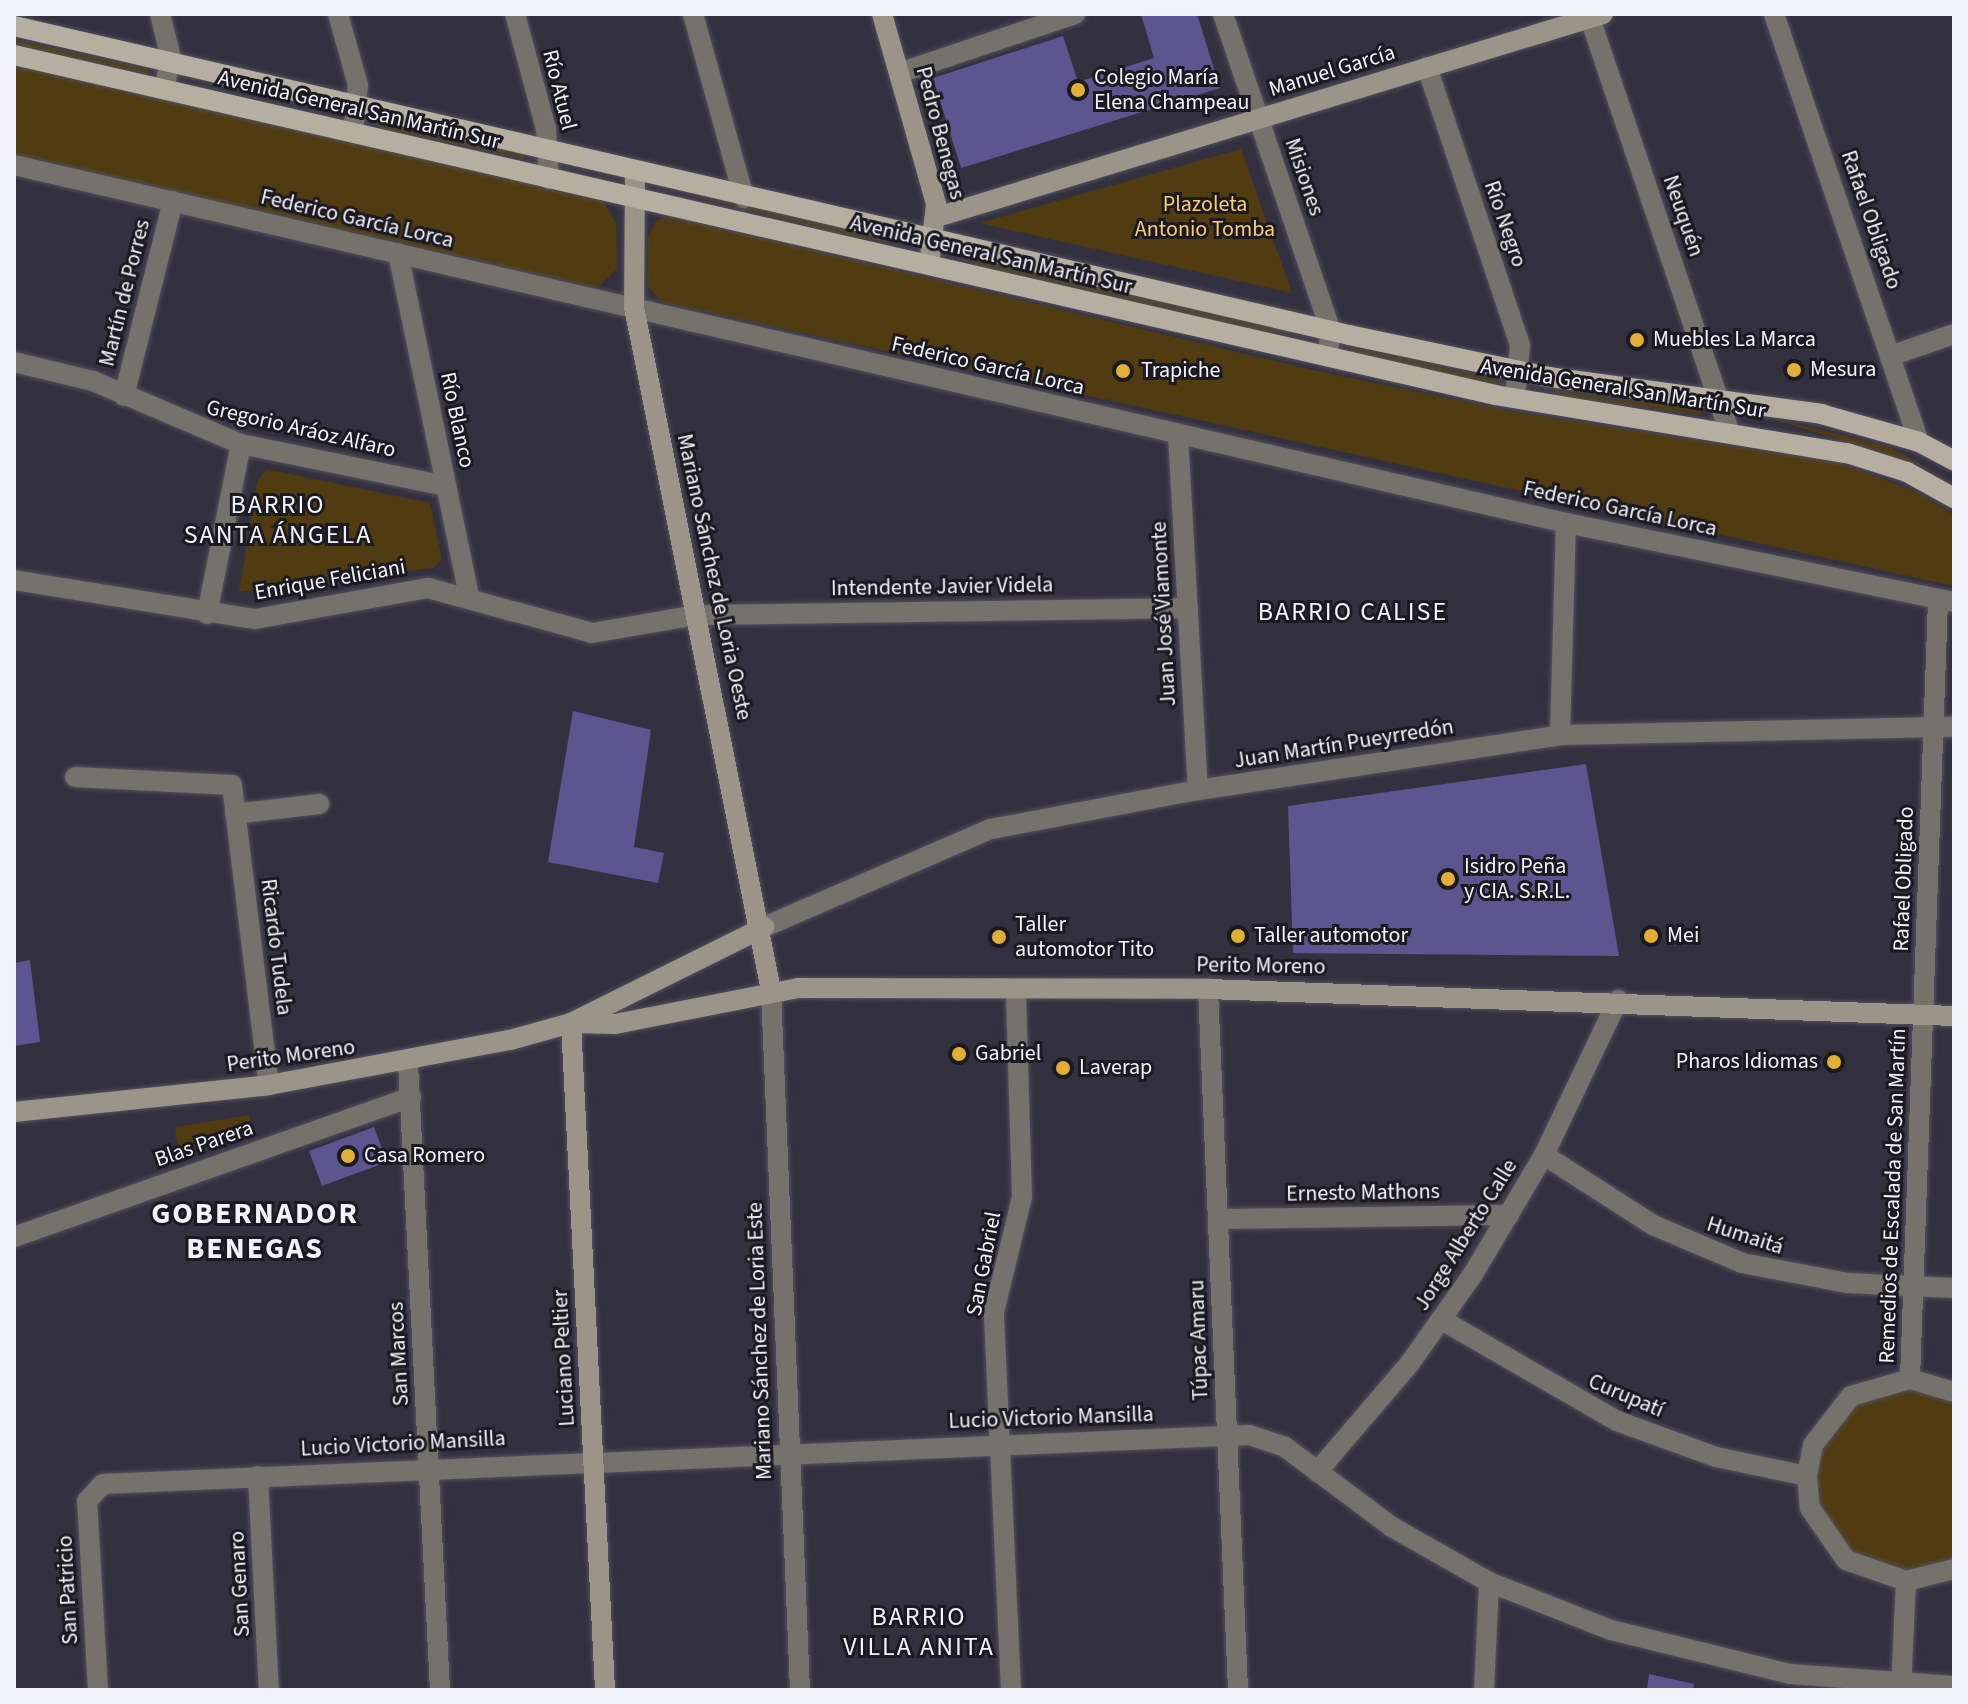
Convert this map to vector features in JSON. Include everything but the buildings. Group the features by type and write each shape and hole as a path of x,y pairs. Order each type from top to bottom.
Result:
{"main road":[{"name":"Avenida General San Martín Sur","path":"14,26 744,198 1331,331 1518,371 1821,414 1919,442 1954,461"},
{"name":"Avenida General San Martín Sur","path":"14,55 1515,398 1729,430 1867,459 1954,498"}],"street":[{"path":"160,14 170,62 164,89"},
{"path":"338,14 359,107 353,133"},
{"name":"Río Atuel","path":"515,14 550,152 549,179"},
{"path":"693,14 744,198"},
{"name":"Pedro Benegas","path":"882,14 937,217 929,265"},
{"path":"899,73 1075,14"},
{"name":"Misiones","path":"1223,14 1331,331 1327,357"},
{"name":"Rafael Obligado","path":"1774,14 1893,355 1919,442"},
{"name":"Manuel García","path":"937,217 1597,16"},
{"name":"Neuquén","path":"1597,16 1729,430"},
{"name":"Río Negro","path":"1427,67 1520,345 1515,398"},
{"name":"Federico García Lorca","path":"14,165 1566,523 1946,601"},
{"name":"Mariano Sánchez de Loria Oeste","path":"635,172 634,307 764,927 771,990"},
{"name":"Martín de Porres","path":"124,396 173,201"},
{"name":"Río Blanco","path":"398,253 469,596"},
{"path":"1893,355 1954,334"},
{"name":"Gregorio Aráoz Alfaro","path":"14,362 124,396 241,444 446,486"},
{"name":"Juan José Viamonte","path":"1178,435 1198,790"},
{"path":"207,614 241,444"},
{"path":"1560,735 1566,523"},
{"name":"Enrique Feliciani","path":"14,580 207,614 270,617 403,589 469,596 592,633 697,615"},
{"name":"Rafael Obligado","path":"1924,1015 1933,728 1946,601"},
{"name":"Intendente Javier Videla","path":"697,615 1188,608"},
{"name":"Juan Martín Pueyrredón","path":"764,927 991,829 1198,790 1560,735 1954,727"},
{"name":"Ricardo Tudela","path":"75,777 232,785 269,1085"},
{"path":"235,814 319,804"},
{"name":"Perito Moreno","path":"14,1112 269,1085 408,1063 571,1023 764,927"},
{"name":"Perito Moreno","path":"571,1023 615,1024 771,990 1208,989 1618,1000 1954,1016"},
{"name":"Túpac Amaru","path":"1208,989 1238,1690"},
{"name":"Mariano Sánchez de Loria Este","path":"771,990 800,1690"},
{"name":"San Gabriel","path":"1011,1690 994,1312 1022,1197 1016,991"},
{"name":"Jorge Alberto Calle","path":"1317,1472 1442,1320 1509,1215 1544,1155 1618,1000"},
{"name":"Remedios de Escalada de San Martín","path":"1910,1379 1924,1015"},
{"name":"Luciano Peltier","path":"571,1023 605,1690"},
{"name":"San Marcos","path":"408,1063 440,1690"},
{"name":"Blas Parera","path":"14,1237 411,1097"},
{"name":"Humaitá","path":"1544,1155 1653,1225 1742,1263 1913,1289 1954,1288"},
{"name":"Ernesto Mathons","path":"1218,1219 1509,1215"},
{"name":"Curupatí","path":"1442,1320 1606,1416 1716,1457 1807,1476"},
{"name":"Remedios de Escalada de San Martín","path":"1807,1476 1820,1432 1851,1396 1910,1379 1954,1392"},
{"name":"Lucio Victorio Mansilla","path":"93,1488 428,1467 1227,1436 1267,1438 1489,1582 1710,1658 1901,1687 1954,1686"},
{"name":"San Genaro","path":"258,1476 269,1690"},
{"path":"1807,1476 1824,1537 1846,1560 1906,1581 1954,1569"},
{"name":"San Patricio","path":"93,1488 87,1501 98,1690"},
{"path":"1901,1687 1906,1581"},
{"path":"1484,1690 1489,1582"}],"green space":[{"path":"14,39 149,69 148,74 14,45"},
{"path":"14,63 602,199 616,223 617,269 597,288 14,154"},
{"path":"377,122 525,154 524,159 378,128"},
{"name":"Plazoleta Antonio Tomba","path":"1241,149 1292,293 979,223"},
{"path":"684,194 753,207 911,243 860,239"},
{"path":"669,216 1317,371 1510,411 1839,463 1917,492 1954,515 1954,586 662,302 648,287 648,237 657,220"},
{"path":"975,259 1305,334 1255,330 972,265"},
{"path":"1351,346 1502,381 1502,385 1349,353"},
{"path":"1553,390 1703,408 1702,415 1552,396"},
{"path":"1767,417 1890,447 1954,483 1918,464"},
{"path":"266,469 430,503 442,559 433,568 239,592 257,482"},
{"path":"249,1115 251,1126 179,1152 175,1127"},
{"path":"1879,1383 1954,1392 1954,1569 1875,1576 1810,1508 1813,1445"}],"place":[{"name":"Colegio María Elena Champeau","path":"1078,90"},
{"name":"Muebles La Marca","path":"1637,340"},
{"name":"Mesura","path":"1794,370"},
{"name":"Trapiche","path":"1123,371"},
{"name":"Isidro Peña y CIA. S.R.L.","path":"1448,879"},
{"name":"Taller automotor","path":"1238,936"},
{"name":"Mei","path":"1651,936"},
{"name":"Taller automotor Tito","path":"999,937"},
{"name":"Gabriel","path":"959,1054"},
{"name":"Pharos Idiomas","path":"1834,1062"},
{"name":"Laverap","path":"1063,1068"},
{"name":"Casa Romero","path":"348,1156"}],"district":[{"name":"BARRIO SANTA ÁNGELA","path":"278,520"},
{"name":"BARRIO CALISE","path":"1353,612"},
{"name":"GOBERNADOR BENEGAS","path":"255,1231"},
{"name":"BARRIO VILLA ANITA","path":"919,1632"}]}
